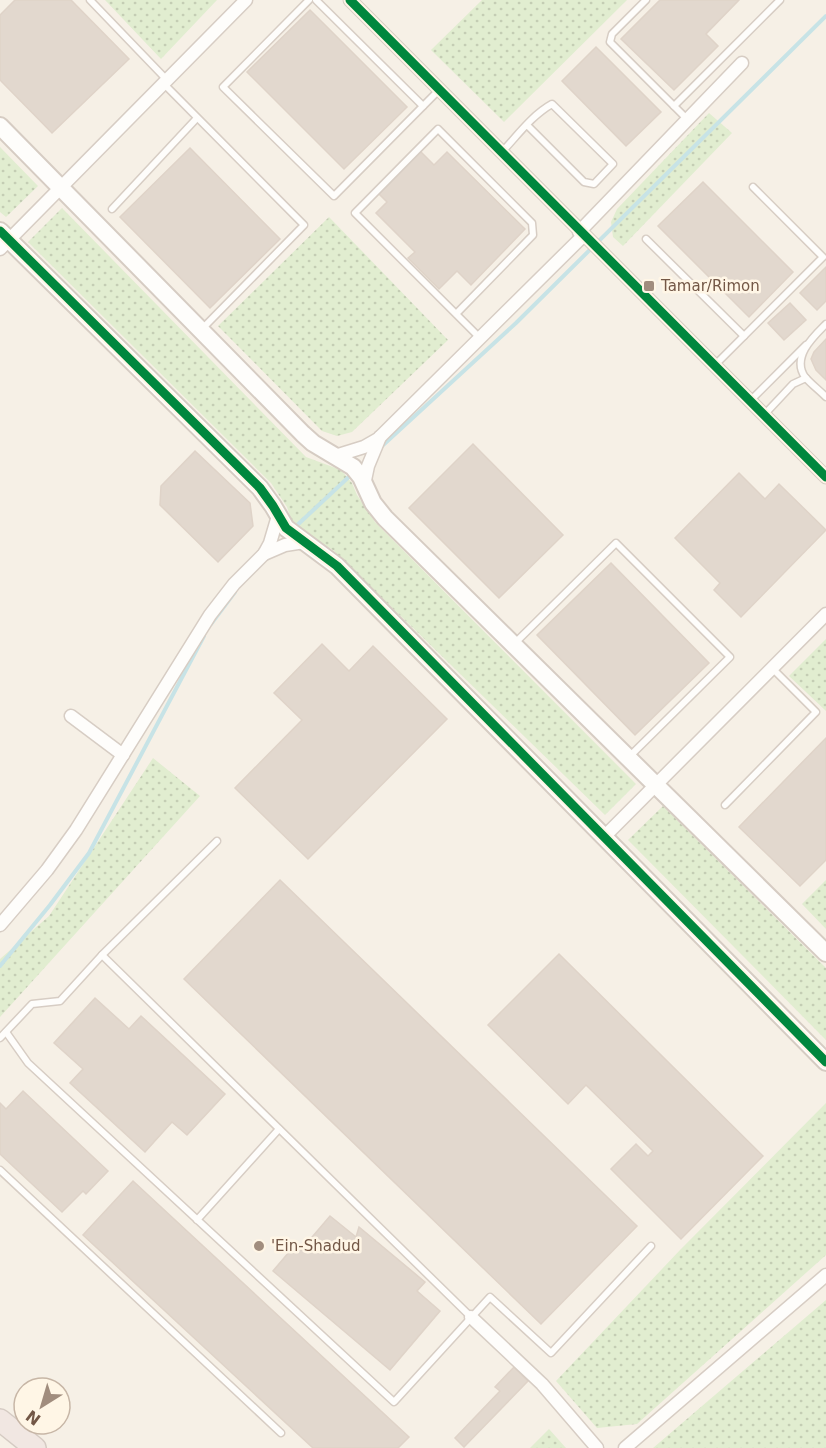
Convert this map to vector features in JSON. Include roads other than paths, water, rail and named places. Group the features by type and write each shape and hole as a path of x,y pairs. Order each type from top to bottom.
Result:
{"highway":[{"path":"0,1420 35,1448"},
{"path":"0,1428 18,1448"}],"street":[{"path":"246,0 61,189 3,240 260,488 286,528 337,566 826,1062"},
{"path":"350,0 826,477"},
{"path":"334,456 364,447 381,436 581,234 742,63"},
{"path":"0,126 303,434 353,467 373,503 385,518 826,953"},
{"path":"364,485 368,466 381,436"},
{"path":"0,925 61,852 210,615 234,584 264,554 270,543 278,516"},
{"path":"264,554 285,545 304,542"},
{"path":"604,837 826,614"},
{"path":"70,716 123,755"},
{"path":"625,1448 826,1275"},
{"path":"471,1317 542,1384 597,1448"}],"lane":[{"path":"90,0 197,118 304,225 200,330"},
{"path":"309,0 223,87 334,196 439,90"},
{"path":"316,0 423,106"},
{"path":"646,0 612,34 609,42 688,120"},
{"path":"674,106 780,0"},
{"path":"501,153 527,125 542,110 552,104 613,164 594,184 584,182 527,125"},
{"path":"112,209 197,118"},
{"path":"456,314 533,235 534,230 532,223 438,129 355,213 456,314 480,338"},
{"path":"714,366 823,256 753,187"},
{"path":"646,239 744,336"},
{"path":"750,401 826,324"},
{"path":"806,345 802,359 803,373 826,397"},
{"path":"764,415 793,384 806,378"},
{"path":"513,644 616,543 730,657 628,757"},
{"path":"725,805 816,712 771,668"},
{"path":"0,1038 32,1004 60,1001 102,955 217,841"},
{"path":"102,955 471,1317"},
{"path":"6,1032 28,1063 394,1402 490,1296 551,1353 651,1246"},
{"path":"198,1220 279,1129"},
{"path":"0,1170 282,1433"}],"waterway":[{"path":"381,447 516,323 826,16"},
{"path":"293,529 353,473"},
{"path":"211,624 235,592"},
{"path":"0,966 89,853 204,636"}],"place":[{"name":"Tamar/Rimon","path":"649,286"},
{"name":"'Ein-Shadud","path":"259,1246"}]}
